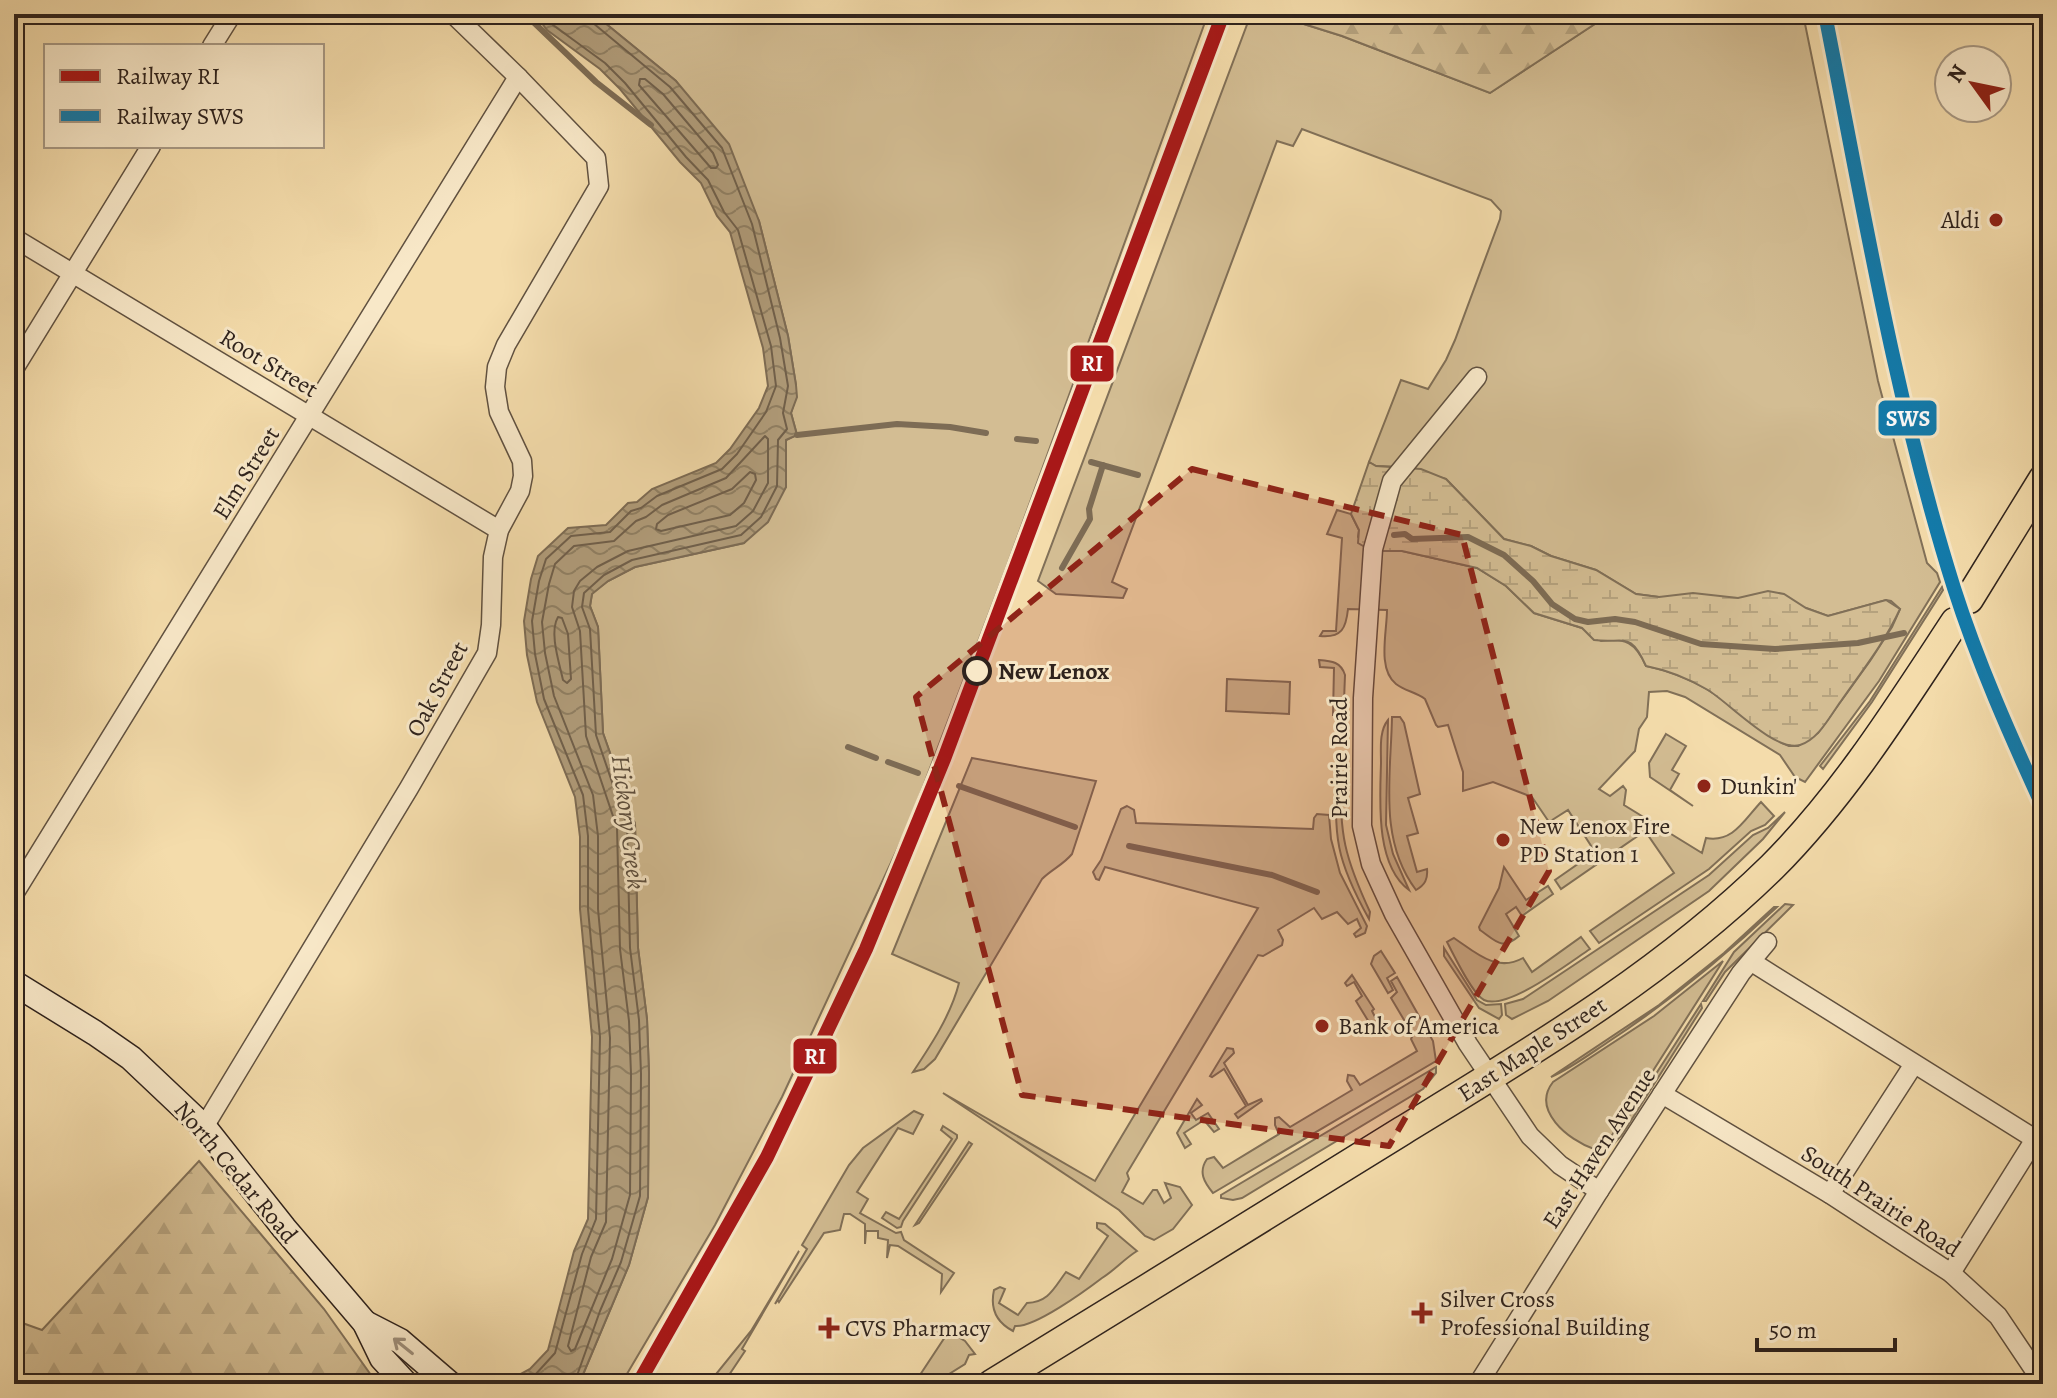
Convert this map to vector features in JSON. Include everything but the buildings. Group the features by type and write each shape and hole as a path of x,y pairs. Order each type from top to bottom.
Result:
{"main road":[{"name":"East Maple Street","path":"1010,1376 1599,1008 1696,935 1771,867 1832,799 1867,754 1962,611 2043,479"}],"street":[{"path":"213,44 232,14"},
{"path":"453,14 518,77"},
{"name":"Oak Street","path":"204,1127 487,653 493,557 499,530 520,491 523,476 522,461 499,412 495,387 497,367 506,345 599,186 596,158 518,77"},
{"name":"Elm Street","path":"14,894 518,77"},
{"path":"14,369 150,148"},
{"name":"Root Street","path":"14,238 499,530"},
{"name":"Prairie Road","path":"1477,377 1392,481 1373,549 1363,698 1362,815 1371,864 1394,914 1490,1077 1530,1136 1560,1165 1599,1191"},
{"name":"East Haven Avenue","path":"1478,1384 1741,973 1767,942"},
{"path":"1752,962 2035,1139 1951,1273"},
{"name":"North Cedar Road","path":"14,983 131,1058 204,1127 365,1323 382,1358 406,1384"},
{"path":"1830,1194 1914,1064"},
{"name":"South Prairie Road","path":"1662,1094 1830,1194 1951,1273 1998,1316 2043,1383"},
{"name":"North Cedar Road","path":"365,1323 400,1341 444,1380"}],"highlighted area":[{"path":"1192,469 1462,535 1549,871 1389,1146 1022,1095 916,697"}],"green space":[{"path":"594,14 1208,14 1006,568 908,826 782,1097 715,1225 621,1384 579,1384 629,1265 648,1197 649,1073 647,1019 638,948 635,824 603,733 598,627 590,606 592,593 635,567 744,543 786,487 786,440 797,435 791,413 796,385 788,336 759,221 676,81"},
{"path":"1251,14 1272,14 1342,36 1490,93 1610,14 1803,14 1878,381 1927,563 1937,573 1940,582 1879,681 1805,782 1795,777 1780,755 1685,697 1667,691 1649,692 1647,717 1639,729 1635,751 1599,789 1610,796 1623,786 1626,790 1624,805 1702,853 1706,838 1715,839 1731,834 1761,802 1774,816 1765,825 1751,831 1709,869 1599,943 1590,931 1674,873 1645,831 1561,889 1555,880 1595,852 1568,810 1549,822 1532,797 1493,782 1463,791 1463,772 1448,725 1438,727 1425,699 1396,684 1390,677 1384,650 1387,610 1348,609 1342,630 1333,635 1320,636 1323,631 1336,631 1342,538 1327,534 1337,510 1351,514 1359,530 1358,537 1372,551 1402,551 1477,568 1506,586 1534,613 1582,628 1601,641 1629,643 1646,666 1675,674 1704,688 1762,731 1789,746 1798,746 1818,733 1870,661 1900,609 1886,600 1828,616 1806,608 1738,598 1636,594 1596,570 1504,539 1446,479 1403,467 1376,466 1369,462 1401,380 1428,389 1446,360 1501,211 1491,200 1302,129 1293,146 1277,141 1112,582 1127,589 1123,598 1056,594 1038,581"},
{"path":"1272,14 1610,14 1490,93 1342,36"},
{"path":"1369,462 1376,466 1421,469 1446,479 1504,539 1596,570 1636,594 1659,597 1693,593 1738,598 1768,591 1784,594 1806,608 1828,616 1886,600 1900,609 1880,645 1824,726 1807,742 1790,745 1752,725 1701,686 1670,672 1646,666 1630,643 1594,640 1582,628 1534,613 1506,586 1477,568 1402,551 1372,551 1358,543 1359,530 1351,514"},
{"path":"1942,587 1943,590 1872,702 1823,769 1820,766 1870,701"},
{"path":"1319,660 1335,663 1345,675 1343,727 1340,732 1340,715 1333,715 1334,668 1320,667"},
{"path":"1227,679 1290,682 1289,714 1226,711"},
{"path":"1392,717 1400,717 1404,723 1420,794 1408,798 1418,833 1407,836 1417,872 1427,869 1425,881 1416,890 1404,871 1391,829 1389,784"},
{"path":"1388,720 1386,825 1393,854 1409,890 1390,865 1382,831 1381,740"},
{"path":"1666,734 1686,746 1672,770 1679,774 1670,790 1693,806 1650,777 1649,763"},
{"path":"972,758 1096,781 1072,854 1042,879 935,1059 924,1069 913,1072 946,1018 959,983 892,954"},
{"path":"1338,769 1341,775 1345,845 1370,912 1369,919 1343,864 1339,847 1336,813"},
{"path":"1127,806 1134,810 1136,823 1313,829 1317,814 1329,815 1331,839 1340,873 1367,926 1365,933 1356,937 1354,934 1361,928 1357,919 1348,924 1337,912 1322,919 1314,908 1278,930 1282,945 1263,956 1258,955 1127,1173 1129,1179 1122,1192 1143,1204 1153,1190 1157,1190 1164,1203 1171,1198 1165,1183 1180,1187 1192,1205 1173,1229 1154,1240 1145,1236 1119,1210 943,1093 1095,1181 1258,908 1105,867 1099,880 1096,879 1093,872 1101,860 1121,809"},
{"path":"1785,812 1763,839 1709,891 1548,1001 1512,1019 1506,1015 1505,1004 1523,999 1709,875 1753,835 1768,828"},
{"path":"1504,867 1526,900 1548,886 1553,894 1522,916 1516,907 1506,914 1519,936 1503,944 1490,938 1479,927 1499,888"},
{"path":"1785,904 1793,905 1725,972 1703,1001 1734,952"},
{"path":"1777,907 1716,961 1674,995 1631,1027 1551,1077 1659,1005 1724,953"},
{"path":"1581,937 1590,949 1538,984 1494,1002 1484,1000 1474,990 1447,942 1454,938 1495,962 1513,962 1523,958 1532,972"},
{"path":"1444,948 1477,1000 1486,1005 1501,1004 1502,1015 1499,1019 1479,1008 1444,956"},
{"path":"1381,951 1395,973 1387,978 1393,990 1388,993 1371,964 1374,956"},
{"path":"1723,961 1607,1143 1594,1149 1564,1131 1549,1113 1546,1103 1553,1082 1654,1016"},
{"path":"1352,975 1374,1009 1372,1011 1381,1029 1375,1032 1356,1001 1362,996 1354,982 1347,986 1345,983"},
{"path":"1397,977 1433,1041 1436,1061 1213,1193 1203,1177 1207,1159 1214,1157 1223,1168 1279,1134 1275,1118 1279,1117 1290,1127 1352,1090 1347,1081 1348,1075 1354,1076 1360,1085 1417,1051 1411,1039 1413,1035 1391,998 1397,992 1391,981"},
{"path":"1701,1004 1702,1008 1622,1135 1605,1153"},
{"path":"1227,1048 1233,1049 1234,1053 1224,1063 1248,1105 1262,1101 1238,1118 1235,1114 1246,1106 1224,1069 1210,1076"},
{"path":"1436,1067 1436,1073 1423,1089 1242,1198 1221,1198 1221,1195"},
{"path":"1197,1099 1202,1105 1191,1113 1196,1120 1208,1113 1219,1129 1214,1132 1204,1120 1184,1133 1191,1144 1185,1148 1177,1133"},
{"path":"914,1111 923,1115 913,1134 898,1128 857,1192 868,1199 860,1213 896,1233 901,1232 904,1240 954,1273 941,1292 942,1274 898,1246 890,1245 887,1258 888,1240 878,1238 878,1231 866,1231 865,1244 865,1224 850,1214 844,1214 840,1230 824,1233 775,1304 807,1249 802,1245 849,1165 863,1148"},
{"path":"943,1126 957,1138 901,1227 897,1228 882,1218 886,1212 899,1219 952,1139 941,1130"},
{"path":"969,1142 972,1144 915,1225"},
{"path":"199,1161 324,1309 371,1375 381,1384 14,1384 14,1320 42,1330"},
{"path":"1097,1223 1105,1224 1137,1251 1046,1315 1015,1326 1013,1331 1002,1323 994,1309 994,1290 1000,1287 1005,1289 999,1303 1018,1315 1027,1303 1041,1300 1050,1293 1066,1272 1079,1279 1108,1236 1097,1228"},
{"path":"799,1251 742,1349 745,1351 723,1384 708,1384 751,1331"},
{"path":"937,1325 965,1341 975,1354 969,1355 965,1364 933,1384 914,1384 945,1337 936,1330"}],"water":[{"path":"535,14 594,14 676,81 729,144 759,221 788,336 797,397 791,413 797,435 786,440 786,487 768,522 744,543 635,567 608,581 592,594 590,606 598,627 603,733 635,824 638,948 647,1019 649,1073 648,1197 629,1265 579,1384 502,1384 530,1369 548,1350 574,1251 588,1219 592,1037 580,909 580,837 575,797 537,702 527,655 524,621 531,579 538,556 568,528 606,525 628,503 637,502 652,489 716,463 730,449 759,408 768,386 763,348 730,232 717,216 701,183 620,89 600,69 547,30"}],"waterway":[{"name":"Hickory Creek","path":"525,14 596,82 651,125"},
{"path":"797,435 897,424 986,433"},
{"path":"1017,439 1036,441"},
{"path":"1091,462 1138,475"},
{"path":"1062,568 1090,519 1089,509 1103,465"},
{"path":"1394,535 1405,534 1412,539 1468,537 1504,555 1533,581 1552,604 1575,619 1635,622 1701,644 1775,649 1858,643 1904,633"},
{"path":"848,747 876,758"},
{"path":"888,762 918,773"},
{"path":"959,786 1075,827"},
{"path":"1129,846 1272,875 1317,892"}],"rail line":[{"name":"RI","path":"638,1384 767,1157 866,949 944,759 1223,14"},
{"name":"SWS","path":"1825,14 1897,375 1933,518 1973,644 2043,807"}],"place":[{"name":"Aldi","path":"1996,220"},
{"name":"New Lenox","path":"977,671"},
{"name":"Dunkin'","path":"1704,786"},
{"name":"New Lenox Fire PD Station 1","path":"1503,840"},
{"name":"Bank of America","path":"1322,1026"},
{"name":"Silver Cross Professional Building","path":"1422,1313"},
{"name":"CVS Pharmacy","path":"829,1328"}]}
